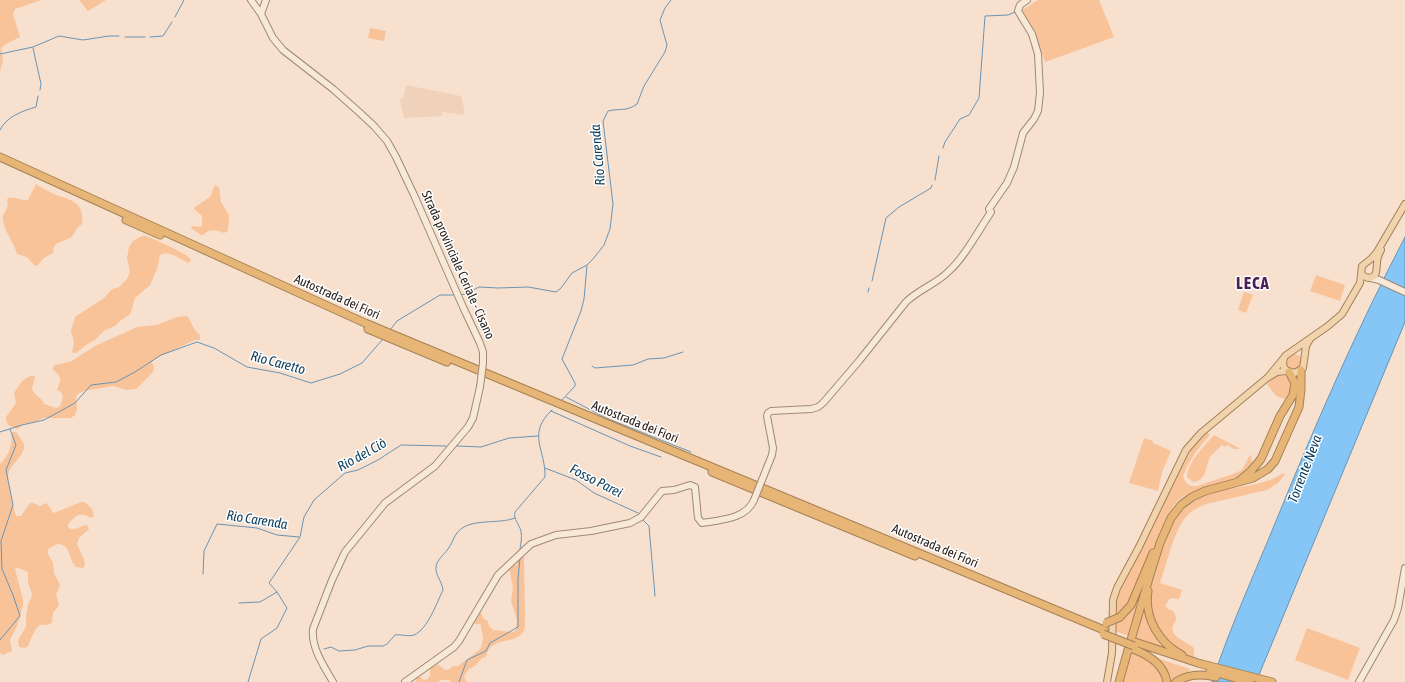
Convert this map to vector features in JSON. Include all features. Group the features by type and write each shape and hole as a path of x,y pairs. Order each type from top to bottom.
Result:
{"highway":[{"name":"Autostrada dei Fiori","path":"0,157 365,323 1104,629 1117,640 1239,680 1250,682"},
{"name":"Autostrada dei Fiori","path":"0,162 361,326 1104,629 1134,646"},
{"path":"1120,682 1150,575 1160,543 1171,518 1187,500 1205,491 1253,478 1261,474 1275,461 1299,407 1301,370"},
{"path":"1239,481 1251,471 1261,459 1280,416 1293,395 1295,383 1288,372"},
{"path":"1104,629 1120,618 1131,605 1153,553 1160,543"},
{"path":"1150,575 1147,598 1150,619 1155,629 1174,650 1197,665"},
{"path":"1134,646 1157,663 1163,671 1167,682"},
{"name":"Autostrada dei Fiori","path":"1197,665 1272,682"},
{"path":"1179,680 1192,676 1206,675 1239,680"}],"main road":[{"path":"1367,277 1361,271 1362,266 1375,255 1405,204"},
{"path":"1377,270 1377,261 1384,241"},
{"path":"1367,262 1373,263 1377,270"},
{"path":"1267,378 1287,354 1334,322 1342,314 1360,283 1377,270"},
{"path":"1107,682 1112,653 1112,612 1115,594 1186,450 1201,433 1267,378 1277,372 1295,373 1301,370 1304,366 1306,346 1310,339"},
{"path":"1292,352 1298,353 1304,360"},
{"path":"1283,359 1283,366 1288,372"}],"street":[{"name":"Strada provinciale Ceriale - Cisano","path":"251,0 261,14 273,38 283,50 312,72 359,112 387,141 414,195 483,352 483,363 476,407 473,418 468,427 435,466 385,504 345,552 332,580 313,629 312,636 313,644 333,682"},
{"path":"261,14 266,0"},
{"path":"405,682 459,642 498,575 531,544 556,535 591,531 630,523 640,517 662,491 674,490 690,485 695,487 698,518 702,523 742,514 750,508 772,455 773,448 768,413 771,411 811,409 818,407 827,400 906,302 949,272 991,212 989,208 991,204 1008,183 1023,133 1037,116 1040,100 1038,54 1036,45 1032,34 1018,10 1020,5 1027,0"},
{"path":"1377,270 1379,280"},
{"path":"1367,277 1379,280 1405,292"},
{"path":"1359,682 1394,620 1398,608 1405,568"}],"shaded area":[{"path":"0,0 41,0 15,9 13,14 20,37 1,48 3,60 0,72"},
{"path":"79,0 106,0 88,11"},
{"path":"1038,0 1099,0 1114,37 1045,62 1035,34 1022,10"},
{"path":"370,28 386,31 384,41 368,38"},
{"path":"406,85 461,96 464,115 442,112 442,116 404,118 400,100 403,98"},
{"path":"36,184 51,193 72,201 79,207 82,217 82,224 77,228 72,237 56,244 53,253 44,258 37,266 34,265 27,257 17,254 4,225 3,218 8,203 8,198 28,200"},
{"path":"215,185 219,187 221,202 229,215 228,231 224,233 211,230 201,235 191,228 192,226 202,226 202,216 194,209 210,197"},
{"path":"142,236 146,236 171,247 189,257 191,260 189,263 168,254 160,255 157,269 150,285 135,298 129,315 115,326 105,330 95,340 76,353 72,352 74,342 71,331 75,317 104,298 111,290 119,287 127,279 130,272 127,258 129,247 133,241"},
{"path":"1316,275 1345,285 1340,301 1310,291"},
{"path":"1244,292 1253,295 1246,313 1238,310"},
{"path":"187,316 200,335 200,340 195,340 154,359 152,362 154,367 153,372 136,389 127,390 113,386 84,391 79,393 76,397 77,410 75,415 71,418 43,418 33,423 23,424 18,429 11,427 8,424 6,417 16,403 14,393 22,381 30,376 35,376 32,388 34,392 44,404 56,408 60,406 63,397 61,392 57,390 60,383 60,378 52,369 55,365 72,361 93,347 137,327 157,325 177,317"},
{"path":"1291,354 1297,354 1302,359 1300,368 1297,370 1291,370 1286,365 1286,359"},
{"path":"1280,375 1289,377 1292,381 1290,394 1285,399 1276,396 1267,384 1276,376"},
{"path":"1206,431 1210,435 1194,454 1183,476 1188,484 1197,486 1242,470 1251,455 1252,462 1249,469 1239,477 1188,494 1178,500 1166,519 1129,605 1115,618 1117,594 1195,442"},
{"path":"12,432 16,432 24,445 22,453 11,468 8,476 16,516 21,516 30,503 40,506 46,503 54,513 81,502 85,502 92,509 94,516 91,518 81,514 68,524 70,529 87,525 89,529 79,538 77,544 84,559 85,565 83,568 76,567 67,549 62,545 57,544 48,549 48,554 53,563 54,573 60,585 56,594 59,605 53,613 52,622 47,625 38,626 28,646 25,648 19,647 18,640 26,627 28,604 32,594 28,583 28,572 18,568 15,569 23,599 23,605 17,626 10,640 12,651 3,655 0,653 0,464 10,449"},
{"path":"1214,435 1241,449 1234,449 1227,445 1226,447 1222,445 1210,457 1205,473 1201,479 1193,482 1187,477 1190,465 1197,454"},
{"path":"1144,438 1153,441 1153,443 1171,451 1162,472 1158,491 1129,483"},
{"path":"1283,473 1285,474 1278,483 1267,490 1206,504 1190,513 1181,524 1174,540 1160,583 1182,590 1179,599 1170,598 1165,606 1173,611 1176,617 1172,629 1173,632 1180,639 1194,648 1194,658 1175,649 1161,635 1156,626 1152,617 1149,597 1152,581 1164,542 1173,523 1181,511 1198,498 1210,493 1261,483 1273,479"},
{"path":"524,553 525,626 523,632 516,638 499,642 490,648 486,657 482,658 475,666 469,669 464,677 467,682 451,682 449,680 442,680 437,682 417,682 415,678 416,676 421,677 424,680 428,679 430,675 430,668 437,664 445,670 450,669 453,666 458,666 481,648 483,638 481,626 480,624 475,624 474,622 478,614 481,613 493,630 513,632 516,630 517,620 511,601 513,587 509,568 512,565 517,565 517,561"},
{"path":"1150,562 1129,636 1115,631 1116,623 1126,615"},
{"path":"1144,605 1170,652 1134,638"},
{"path":"1307,628 1360,648 1348,680 1295,660"},
{"path":"1131,649 1157,666 1165,682 1122,682"},
{"path":"1154,657 1190,669 1188,675 1174,682 1169,682"}],"water":[{"name":"Torrente Neva","path":"1405,237 1405,322 1256,682 1212,682 1234,621 1321,413 1353,342"}],"waterway":[{"path":"175,17 184,0"},
{"name":"Rio Carenda","path":"460,295 479,287 528,287 556,292 561,288 572,273 587,265 604,245 610,229 613,204 603,121 608,111 626,109 637,104 644,86 665,52 667,45 660,20 665,8 671,0"},
{"path":"943,148 945,142 960,119 969,115 979,98 985,16 1008,15 1015,12"},
{"path":"150,37 163,36 172,22"},
{"path":"0,54 33,47 59,36 83,40 119,36"},
{"path":"125,37 145,37"},
{"path":"33,48 41,84 40,90"},
{"path":"0,130 10,118 36,107 38,96"},
{"path":"935,180 939,156"},
{"path":"872,281 886,218 899,207 931,188 932,185"},
{"path":"561,401 575,386 575,383 562,359 581,311 584,299 587,266"},
{"path":"868,292 869,288"},
{"name":"Rio Caretto","path":"390,330 397,321 440,295 454,295"},
{"name":"Rio Caretto","path":"0,432 44,420 75,403 91,385 116,382 135,372 161,355 197,342 214,348 247,367 280,373 311,383 340,374 362,363 383,339"},
{"path":"592,366 595,368 633,365 648,359 664,358 683,352"},
{"path":"566,397 606,418 691,452"},
{"path":"520,549 521,531 515,519 515,512 545,477 545,467 539,442 539,435 540,427 544,419 552,410"},
{"path":"551,411 630,446 661,457"},
{"path":"0,640 20,616 2,569 1,541 13,505 6,470 16,445 10,429"},
{"name":"Rio del Ciò","path":"457,446 481,447 509,438 538,436"},
{"name":"Rio del Ciò","path":"248,682 261,639 277,628 287,608 277,592 269,583 300,537 304,517 314,500 345,473 358,470 378,460 401,445 446,446"},
{"name":"Fosso Parei","path":"545,468 576,480 594,493 638,513"},
{"path":"324,649 331,647 339,651 355,650 368,646 383,646 387,644 395,635 412,636 419,632 432,615 443,590 437,573 437,564 457,533 462,528 476,523 515,518"},
{"name":"Fosso Parei","path":"643,520 649,526 655,596"},
{"name":"Rio Carenda","path":"203,574 204,551 217,524 257,528 277,535 299,537"},
{"name":"Rio Carenda","path":"459,682 467,660 486,651 490,643 518,627 518,579 520,558"},
{"name":"Rio Carenda","path":"239,603 260,602 277,592"}],"district":[{"name":"LECA","path":"1253,284"}]}
